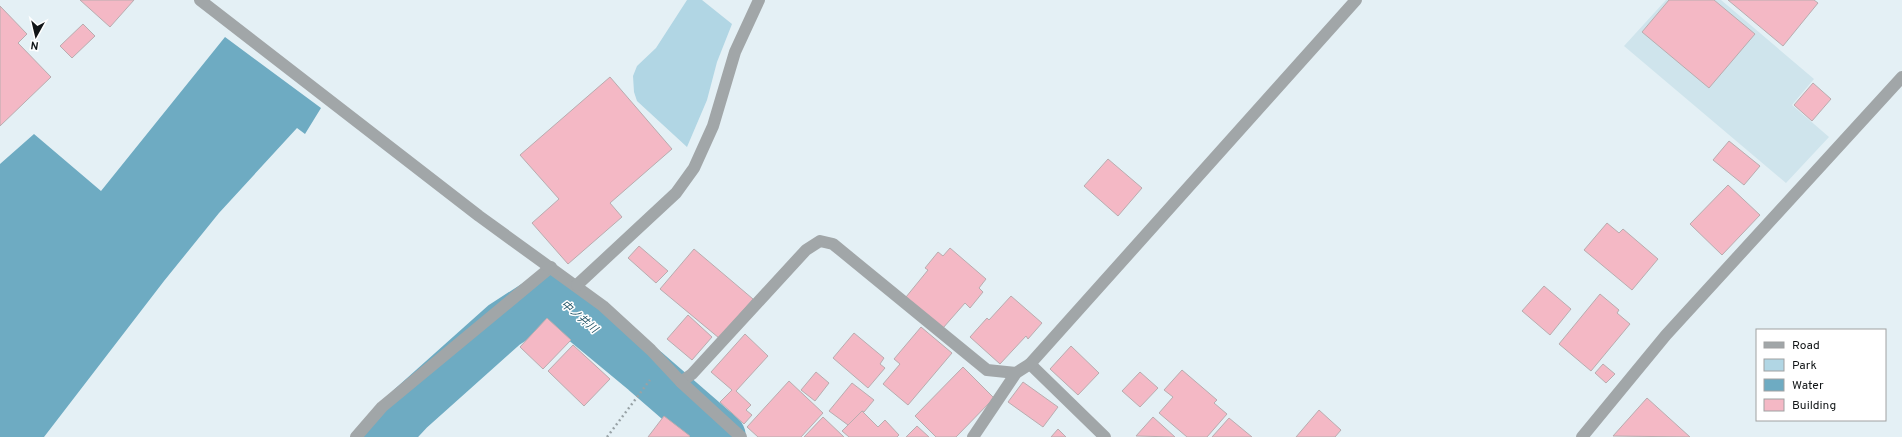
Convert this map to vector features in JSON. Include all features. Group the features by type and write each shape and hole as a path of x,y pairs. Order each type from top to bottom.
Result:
{"street":[{"path":"200,0 479,216 577,285 603,306 651,350 681,382 741,437"},
{"path":"577,285 676,192 694,168 713,126 735,52 758,0"},
{"path":"973,437 1016,373 1030,364 1356,0"},
{"path":"1582,437 1666,335 1902,78"},
{"path":"681,382 692,374 806,250 820,241 833,244 987,370 1016,373"},
{"path":"356,437 382,407 551,267"},
{"path":"1030,364 1105,437"}],"path":[{"path":"607,437 645,385"}],"shaded area":[{"path":"1666,0 1721,0 1814,79 1792,105 1829,137 1786,183 1624,46"}],"green space":[{"path":"687,0 702,0 732,24 717,62 707,100 687,147 637,101 634,92 633,76 637,66 656,48"}],"water":[{"path":"225,37 321,108 305,134 297,128 219,213 164,281 44,437 0,437 0,164 34,134 101,191"}],"building":[{"path":"80,0 134,0 110,27"},
{"path":"1669,0 1714,0 1755,34 1709,88 1642,32"},
{"path":"1728,0 1814,0 1818,3 1783,46"},
{"path":"0,6 27,34 18,43 51,77 0,126"},
{"path":"83,24 95,36 72,58 60,46"},
{"path":"610,77 672,149 610,203 622,217 568,264 532,223 559,199 520,155"},
{"path":"1813,83 1831,99 1812,121 1794,105"},
{"path":"1729,141 1760,166 1744,185 1713,160"},
{"path":"1108,159 1142,188 1118,216 1084,186"},
{"path":"1728,185 1760,215 1722,255 1690,224"},
{"path":"1607,223 1619,233 1623,229 1658,259 1632,290 1584,250"},
{"path":"639,246 668,271 656,283 628,258"},
{"path":"950,248 986,279 979,288 983,292 970,308 965,303 943,328 906,297 928,270 925,268 938,252 943,256"},
{"path":"694,249 753,299 719,338 660,289"},
{"path":"1544,286 1571,309 1550,335 1522,311"},
{"path":"1600,294 1619,310 1617,313 1630,324 1591,371 1559,344"},
{"path":"1011,296 1042,323 1028,339 1026,336 1000,364 970,337 987,318 989,320"},
{"path":"688,315 712,337 692,360 667,339"},
{"path":"547,318 571,340 543,369 520,347"},
{"path":"921,327 952,353 908,405 883,384 900,364 894,359"},
{"path":"854,333 884,358 880,364 885,368 868,388 833,358"},
{"path":"745,334 768,356 736,391 751,405 746,410 752,415 744,424 720,402 732,390 711,372"},
{"path":"573,345 610,379 584,406 548,371"},
{"path":"1071,346 1099,373 1078,395 1050,369"},
{"path":"1603,364 1615,374 1606,383 1595,373"},
{"path":"963,367 994,398 956,437 936,437 915,416"},
{"path":"1182,370 1217,400 1214,403 1227,414 1207,437 1187,437 1159,413 1173,397 1164,390"},
{"path":"816,372 829,383 815,401 801,390"},
{"path":"1140,372 1158,388 1140,407 1122,391"},
{"path":"789,381 823,413 801,437 758,437 747,427"},
{"path":"1023,382 1058,407 1043,427 1008,402"},
{"path":"852,383 874,400 864,412 862,411 848,425 829,411"},
{"path":"1647,398 1690,437 1613,436"},
{"path":"1319,410 1341,430 1335,437 1296,437"},
{"path":"862,411 878,427 885,420 899,435 897,437 849,437 842,431"},
{"path":"664,416 690,436 648,437"},
{"path":"823,417 844,437 804,437"},
{"path":"1153,417 1175,437 1136,436"},
{"path":"1229,418 1252,437 1212,437"},
{"path":"917,426 929,437 906,437"},
{"path":"1058,429 1066,437 1051,437"}],"waterway":[{"name":"中ノ井川","path":"384,437 410,409 504,325 552,294 645,371 721,437"}]}
